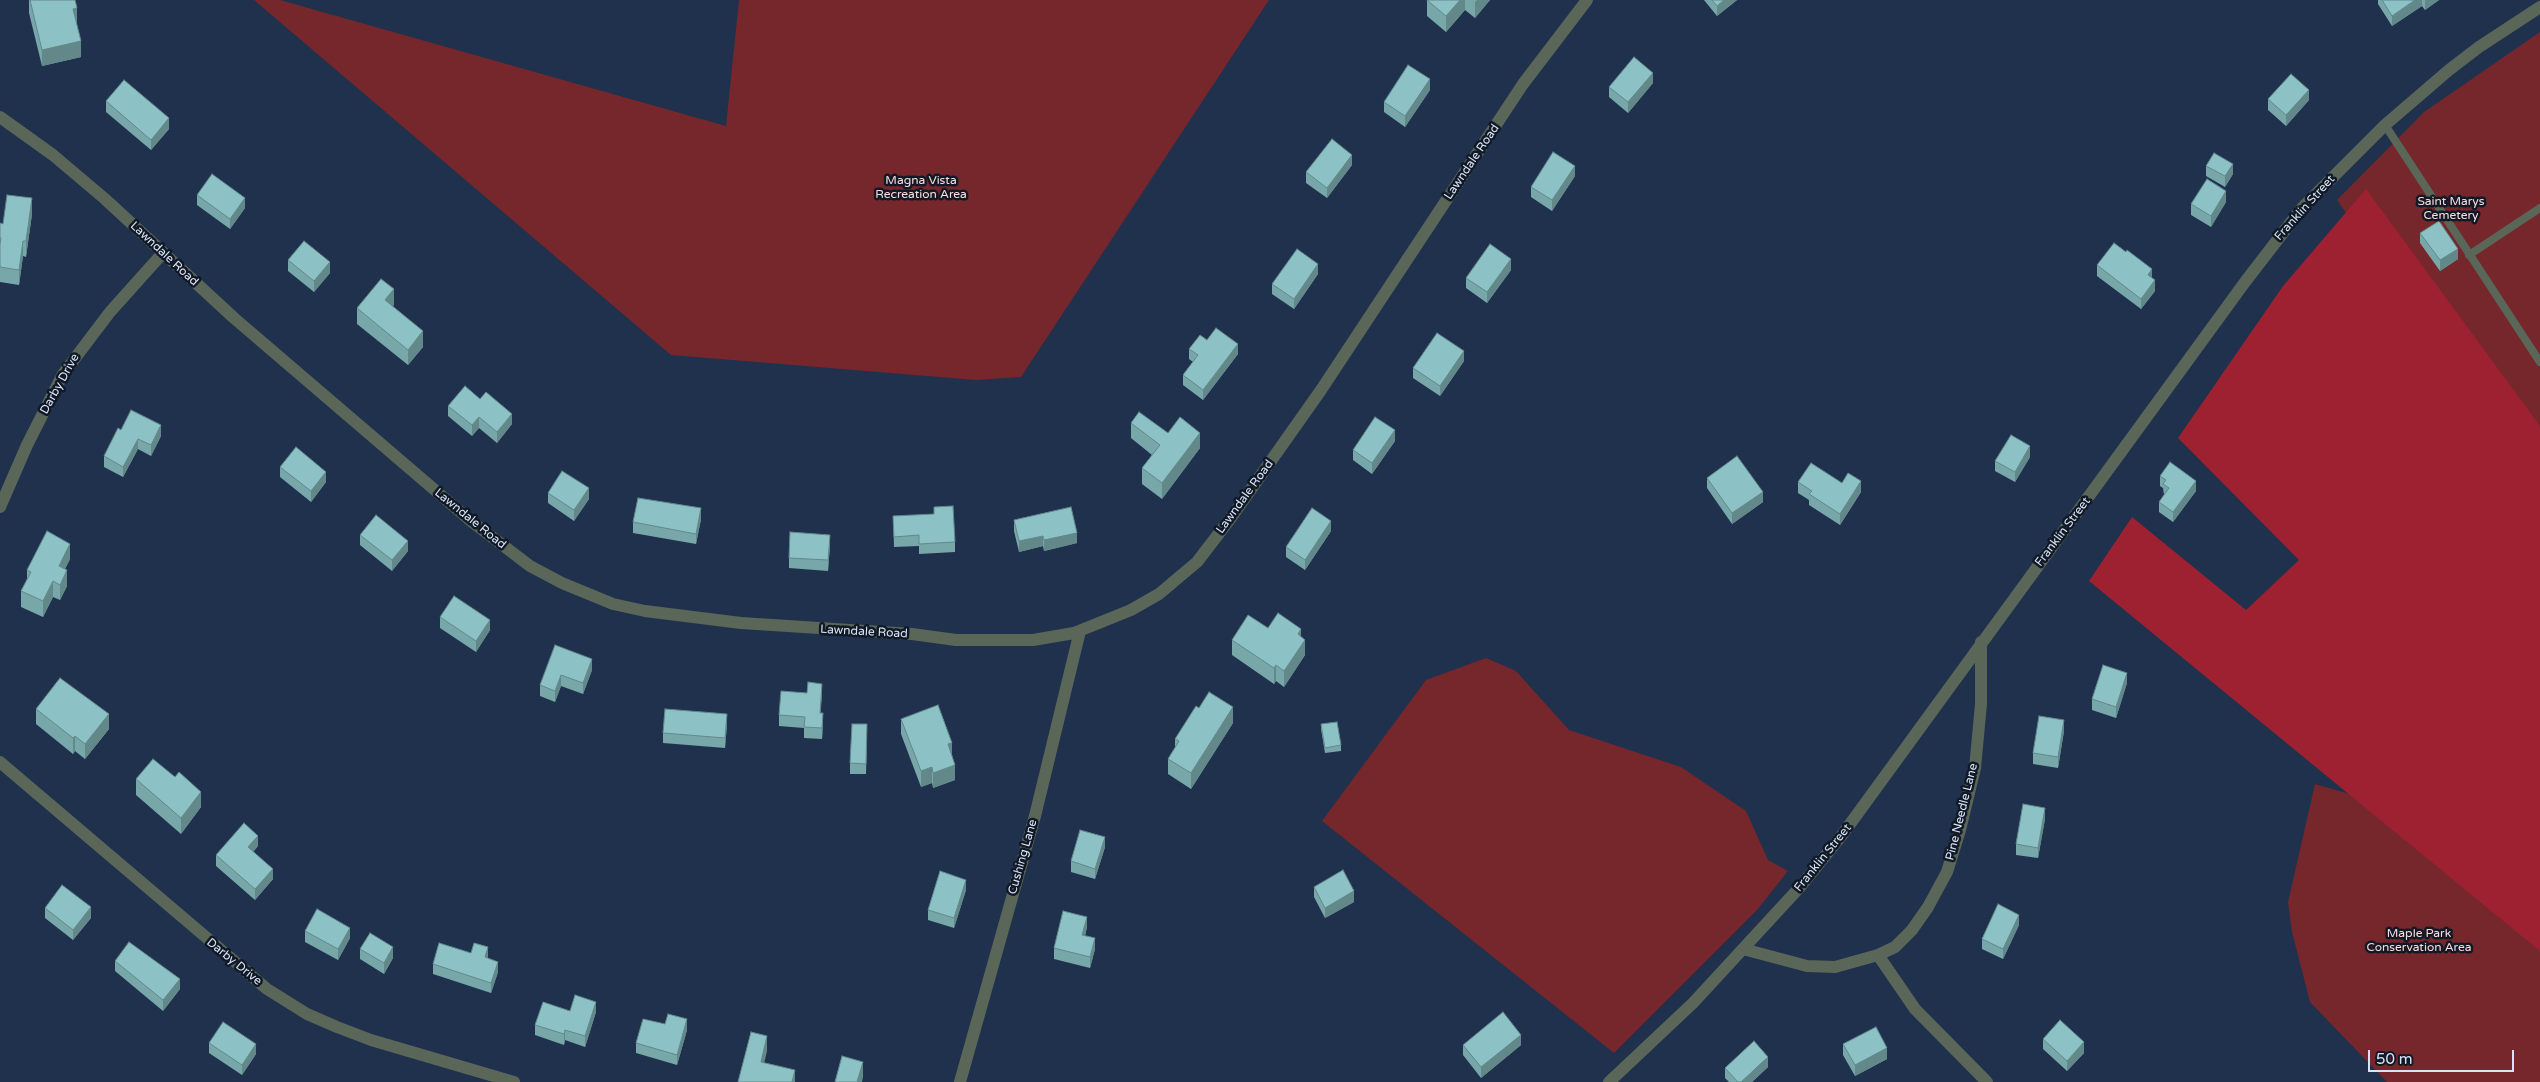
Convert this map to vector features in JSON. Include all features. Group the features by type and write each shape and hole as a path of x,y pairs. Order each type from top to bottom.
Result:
{"street":[{"name":"Lawndale Road","path":"0,117 53,155 98,193 162,254 471,521 530,566 612,604 637,609 741,624 996,641 1033,640 1080,630 1131,610 1159,594 1197,562 1235,512 1321,390 1524,84 1588,0"},
{"name":"Franklin Street","path":"1609,1082 1693,1003 1800,887 1842,835 2274,242 2302,208 2385,125 2479,47 2540,7"},
{"name":"Darby Drive","path":"0,507 27,446 63,374 110,312 162,254"},
{"name":"Cushing Lane","path":"960,1082 1035,816 1080,630"},
{"name":"Pine Needle Lane","path":"1742,949 1807,966 1835,967 1878,955 1895,947 1912,930 1928,907 1947,872 1960,830 1975,768 1981,704 1981,642"},
{"name":"Darby Drive","path":"0,762 267,989 307,1014 371,1040 514,1082"},
{"path":"1878,955 1915,1009 1987,1082"}],"lane":[{"path":"2385,125 2540,362"},
{"path":"2469,255 2540,208"}],"green space":[{"name":"Magna Vista Recreation Area","path":"254,0 280,0 726,126 739,0 1269,0 1021,377 976,380 671,355"},
{"name":"Saint Marys Cemetery","path":"2540,32 2540,489 2337,200 2424,112"},
{"path":"1486,658 1516,671 1569,730 1681,767 1746,811 1768,860 1788,871 1757,910 1614,1053 1322,821 1426,680"},
{"name":"Maple Park Conservation Area","path":"2315,784 2458,825 2540,827 2540,1082 2387,1082 2310,1002 2292,932 2288,902"}],"shaded area":[{"path":"2366,189 2540,426 2540,951 2089,581 2132,517 2246,610 2299,560 2178,438 2283,286"}],"building":[{"path":"30,0 75,0 77,8 73,9 81,41 42,50"},
{"path":"1427,0 1460,0 1446,16"},
{"path":"1712,0 1724,0 1717,6"},
{"path":"2382,0 2415,0 2392,16"},
{"path":"1634,57 1653,73 1628,102 1609,87"},
{"path":"1408,65 1430,79 1405,116 1384,102"},
{"path":"2291,74 2309,90 2286,115 2268,99"},
{"path":"124,80 169,118 151,140 106,101"},
{"path":"1332,139 1352,155 1327,188 1306,172"},
{"path":"1553,152 1575,166 1552,200 1531,187"},
{"path":"2214,153 2233,164 2225,176 2206,166"},
{"path":"212,174 245,198 230,219 197,195"},
{"path":"2207,179 2226,191 2211,216 2191,204"},
{"path":"7,195 32,198 26,241 23,241 19,270 0,267 0,223 3,224"},
{"path":"2439,221 2458,249 2440,260 2420,233"},
{"path":"304,241 330,262 314,281 288,260"},
{"path":"2114,243 2126,252 2127,250 2152,269 2148,275 2155,280 2141,299 2097,265"},
{"path":"1490,244 1511,259 1487,292 1466,278"},
{"path":"1297,249 1318,264 1294,299 1272,284"},
{"path":"381,279 394,289 385,300 423,331 408,350 357,308"},
{"path":"1216,328 1238,344 1203,390 1183,375 1198,355 1189,349 1200,335 1207,340"},
{"path":"1437,333 1464,351 1440,386 1413,368"},
{"path":"465,386 480,399 486,392 512,414 497,432 479,417 472,425 448,406"},
{"path":"131,410 161,425 151,445 138,439 123,467 104,456 118,428 121,430"},
{"path":"1139,412 1168,433 1180,417 1200,433 1162,483 1142,468 1160,445 1131,423"},
{"path":"1375,417 1395,430 1372,463 1353,450"},
{"path":"2011,435 2030,446 2015,472 1995,461"},
{"path":"296,447 326,472 311,491 280,467"},
{"path":"1737,456 1763,492 1732,513 1707,478"},
{"path":"2170,462 2196,481 2173,512 2159,502 2169,488 2163,484 2166,480 2160,476"},
{"path":"1811,463 1842,483 1848,473 1861,481 1840,514 1809,494 1812,491 1798,482"},
{"path":"562,471 589,488 574,510 548,493"},
{"path":"638,498 701,508 696,534 633,522"},
{"path":"953,506 955,542 919,544 919,535 894,537 893,516 934,514 934,507"},
{"path":"1071,507 1077,533 1044,540 1043,536 1019,541 1014,520"},
{"path":"1312,508 1331,521 1305,560 1286,547"},
{"path":"376,515 408,541 392,560 360,535"},
{"path":"47,531 70,544 59,566 67,570 60,585 53,581 43,601 21,591 31,572 27,570"},
{"path":"790,532 830,535 828,560 789,558"},
{"path":"454,596 490,620 476,641 440,617"},
{"path":"1278,613 1301,629 1298,634 1305,640 1284,671 1276,665 1274,668 1232,640 1248,615 1268,628"},
{"path":"555,645 592,659 583,683 561,675 555,691 540,685"},
{"path":"2103,665 2127,673 2116,707 2092,699"},
{"path":"60,678 109,714 85,744 75,736 73,738 36,709"},
{"path":"808,682 822,684 820,713 823,713 822,728 804,727 805,717 779,715 781,691 807,693"},
{"path":"1209,692 1233,707 1191,773 1168,759 1179,741 1175,739 1196,706 1199,708"},
{"path":"938,705 952,743 948,744 955,765 933,773 932,767 921,771 901,719"},
{"path":"665,709 727,714 725,738 663,733"},
{"path":"2039,716 2064,720 2058,757 2033,753"},
{"path":"1337,722 1341,745 1325,748 1321,724"},
{"path":"852,724 867,724 866,764 850,763"},
{"path":"153,759 175,777 179,772 201,792 181,818 136,779"},
{"path":"2023,804 2045,808 2038,848 2016,844"},
{"path":"244,823 258,836 248,847 273,869 255,889 216,855"},
{"path":"1080,830 1105,837 1095,869 1071,861"},
{"path":"1343,870 1354,891 1325,908 1314,887"},
{"path":"940,871 966,880 954,918 928,910"},
{"path":"62,885 91,907 73,930 45,908"},
{"path":"1998,904 2019,915 2003,949 1982,939"},
{"path":"317,909 350,928 338,949 305,931"},
{"path":"1063,911 1087,917 1082,935 1095,938 1090,957 1054,948"},
{"path":"370,933 393,947 384,963 360,949"},
{"path":"129,942 180,979 163,1000 115,961"},
{"path":"439,943 471,953 474,943 488,947 485,957 498,962 491,983 433,964"},
{"path":"575,995 596,1002 585,1036 565,1030 564,1034 535,1025 543,1002 570,1011"},
{"path":"1503,1012 1521,1035 1481,1067 1463,1045"},
{"path":"668,1014 687,1019 677,1055 636,1043 643,1019 665,1024"},
{"path":"2060,1020 2084,1042 2067,1061 2043,1039"},
{"path":"223,1022 256,1044 242,1065 209,1043"},
{"path":"1876,1027 1887,1048 1855,1065 1843,1044"},
{"path":"751,1032 767,1036 761,1062 795,1070 792,1082 738,1082"},
{"path":"1754,1041 1768,1057 1741,1082 1738,1082 1725,1068"},
{"path":"842,1056 863,1062 857,1082 835,1082"}]}
